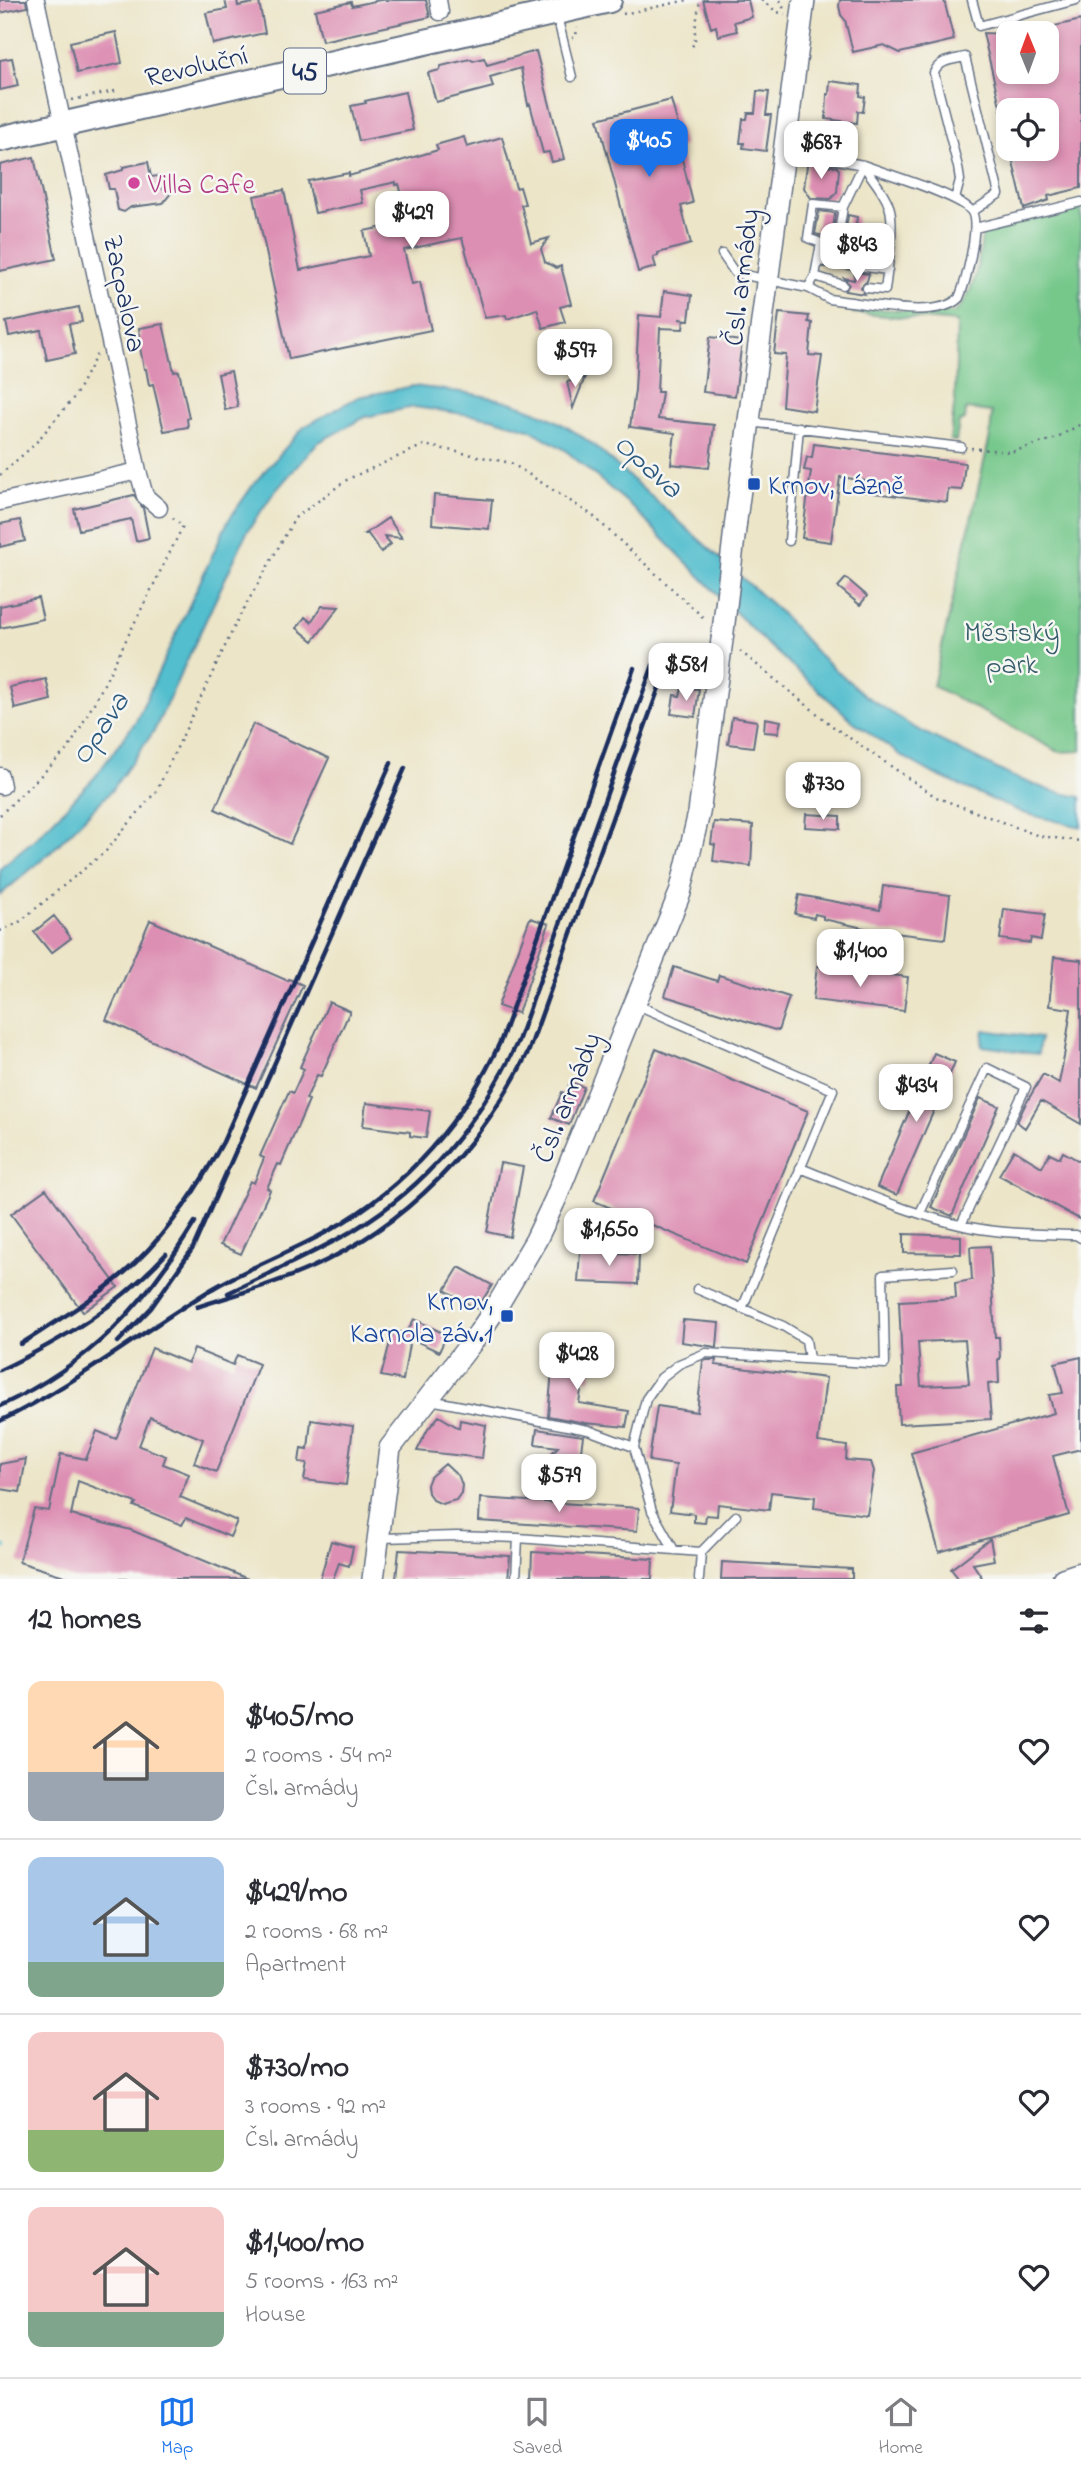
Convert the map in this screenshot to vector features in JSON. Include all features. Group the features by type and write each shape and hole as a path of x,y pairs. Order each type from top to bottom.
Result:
{"main road":[{"name":"Revoluční","path":"0,139 609,0"},
{"name":"Čsl. armády","path":"373,1579 390,1448 479,1333 536,1240 555,1200 680,893 699,813 804,0"},
{"path":"1063,1579 1081,1573"}],"street":[{"name":"Zacpalova","path":"36,0 138,471 145,496 159,508"},
{"path":"0,502 138,471"}],"lane":[{"path":"972,0 979,26 1076,0"},
{"path":"556,13 572,77"},
{"path":"955,199 960,180 958,167 934,74 936,67 943,62 965,57 999,194 972,212"},
{"path":"722,254 735,273 808,288 829,299 928,310 946,307 959,298 975,228 972,212 967,206 955,199 863,165 785,150"},
{"path":"837,245 843,207 863,165"},
{"path":"863,165 892,208 894,220 885,290 867,288"},
{"path":"975,228 1081,202"},
{"path":"843,207 813,204 808,238 821,243 890,251"},
{"path":"808,288 814,276 821,243"},
{"path":"818,261 888,270"},
{"path":"814,276 843,285"},
{"path":"750,422 961,447"},
{"path":"789,541 799,428"},
{"path":"635,1003 833,1090 742,1309"},
{"path":"920,1213 987,1069 1026,1087 961,1225"},
{"path":"800,1168 920,1213 961,1225 1027,1234 1076,1235 1081,1238"},
{"path":"674,1550 652,1511 634,1447 646,1399 661,1378 679,1364 706,1353 885,1364 883,1275 953,1270"},
{"path":"697,1289 783,1326 806,1340 808,1359"},
{"path":"427,1399 588,1430 634,1447"},
{"path":"699,1579 701,1552 736,1516"},
{"path":"378,1539 457,1536 518,1538 701,1552"},
{"path":"516,1579 518,1538"}],"path":[{"path":"692,46 695,43 700,0"},
{"path":"761,0 777,12 785,14"},
{"path":"0,475 34,445 75,396 108,332"},
{"path":"961,447 1011,452 1055,439 1081,424"},
{"path":"0,931 18,923 106,851 157,790 238,619 295,518 348,479 424,445 511,463 592,515 721,636 835,728 936,797 1039,836 1081,841"},
{"path":"0,815 69,748 99,694 183,526 159,508"}],"green space":[{"name":"Městský park","path":"1081,207 1081,751 1059,752 933,686 990,436 992,412 966,409 965,420 959,422 956,441 950,440 955,399 957,322 853,313 853,308 954,313 972,286 983,231"}],"water":[{"path":"414,386 509,402 552,418 573,431 596,447 779,611 818,654 863,694 913,727 1011,776 1052,791 1081,797 1081,827 1023,813 936,775 900,755 854,722 764,641 630,505 565,450 529,429 492,418 414,407 365,417 317,443 272,495 247,532 154,731 111,791 50,853 0,895 0,868 36,838 95,777 136,721 228,521 255,482 304,427 358,397"},
{"path":"984,1030 1040,1038 1038,1054 982,1046"}],"building":[{"path":"0,0 26,0 27,7 0,13"},
{"path":"225,0 237,0 238,6 259,2 265,33 213,44 206,13 227,9"},
{"path":"380,0 426,0 430,17 322,41 315,10 351,2 352,6"},
{"path":"703,0 748,0 752,17 734,22 737,31 718,36 716,26 711,28"},
{"path":"840,0 944,0 954,40 900,53 884,45 853,52 845,20 841,15"},
{"path":"1081,20 1081,188 1048,196 1049,200 1024,209 1013,161 1059,161 1059,98 998,98 983,33 996,34 996,84 1059,84 1059,25"},
{"path":"116,32 122,63 77,73 70,42"},
{"path":"536,51 564,159 552,162 549,152 543,153 530,104 528,105 521,68 490,77 493,87 436,102 428,73 440,70 441,66 484,58 487,65"},
{"path":"12,58 18,86 0,90 0,60"},
{"path":"830,81 861,85 860,96 865,97 863,112 858,111 857,123 826,119"},
{"path":"757,91 769,92 766,115 771,115 766,151 743,148 744,143 740,143 743,119 747,119 748,113 755,113"},
{"path":"405,92 413,130 359,141 351,106"},
{"path":"671,100 684,146 679,147 693,203 681,206 691,244 658,253 658,256 653,257 656,267 638,272 598,119"},
{"path":"464,137 467,147 502,137 516,188 520,187 525,204 521,205 531,243 549,238 541,249 545,262 556,268 561,266 571,304 560,307 565,322 543,328 537,309 507,319 506,315 485,318 462,238 404,250 412,284 420,282 431,330 289,359 254,196 284,190 300,270 369,256 364,231 384,227 385,233 411,227 399,184 396,185 396,182 360,190 363,203 315,213 308,181 349,173 349,176 438,150 436,145"},
{"path":"34,157 56,259 0,271 0,165"},
{"name":"Villa Cafe","path":"148,162 151,177 158,176 161,188 171,193 163,203 131,207 124,212 118,210 114,189 109,189 106,175 123,170 123,167"},
{"path":"811,162 837,167 839,170 837,192 831,199 811,198 804,188 807,165"},
{"path":"819,211 835,213 832,238 815,234"},
{"path":"848,215 857,217 854,240 845,239"},
{"path":"855,272 869,274 861,287 864,294 845,291 849,284 844,278 854,280"},
{"path":"664,291 692,295 689,320 679,319 684,320 683,329 660,328 657,392 662,392 658,419 714,425 709,468 671,464 675,433 630,427 639,315 661,317"},
{"path":"79,307 82,322 69,324 75,354 47,360 41,330 9,336 6,322"},
{"path":"779,313 809,316 808,322 812,323 809,355 822,356 814,411 782,406 786,355 774,354"},
{"path":"163,324 174,372 179,371 189,418 188,427 164,431 153,384 149,385 144,369 138,337 139,328"},
{"path":"710,337 742,341 735,396 703,392"},
{"path":"231,371 238,407 225,410 218,374"},
{"path":"585,377 573,408 567,382"},
{"path":"814,444 965,463 962,490 948,489 947,502 865,492 867,481 840,477 831,542 802,538 811,471 804,470 807,457 812,458"},
{"path":"134,495 143,508 149,538 136,541 131,519 79,530 74,509"},
{"path":"434,495 492,500 489,529 432,524"},
{"path":"388,518 402,538 384,536 391,544 381,552 368,534 365,534"},
{"path":"20,520 25,541 0,547 0,524"},
{"path":"846,578 867,596 860,605 838,587"},
{"path":"38,598 43,619 0,628 0,606"},
{"path":"322,606 339,607 313,641 297,628 305,617 311,622"},
{"path":"46,679 51,700 15,709 10,687"},
{"path":"682,688 699,689 695,717 671,714 674,695 680,696"},
{"path":"732,717 757,721 753,747 728,744"},
{"path":"765,718 781,721 778,733 764,732"},
{"path":"253,724 329,758 290,844 215,809"},
{"path":"806,814 840,816 840,829 805,827"},
{"path":"714,822 753,825 751,866 713,861 715,845 711,844"},
{"path":"883,886 950,895 945,939 877,931 823,919 823,916 815,914 814,918 795,914 799,895 880,910"},
{"path":"1004,909 1045,914 1041,940 1031,938 1030,943 1000,939"},
{"path":"54,916 71,938 51,953 34,932"},
{"path":"530,918 549,924 518,1013 498,1006"},
{"path":"150,920 288,981 289,979 303,985 256,1088 106,1020"},
{"path":"1054,957 1081,960 1081,1124 1041,1101 1025,1128 1017,1122 1024,1107 1043,1074 1059,1083 1064,1057 1071,1009 1049,1006"},
{"path":"817,966 908,977 904,1011 813,1000"},
{"path":"674,967 717,981 719,975 789,997 778,1031 665,996"},
{"path":"329,1002 350,1011 321,1076 317,1075 306,1099 309,1100 281,1165 278,1164 267,1188 270,1190 241,1254 220,1245 250,1181 254,1183 264,1158 260,1156 289,1091 293,1093 304,1069 300,1067"},
{"path":"656,1049 808,1111 746,1264 594,1201"},
{"path":"934,1053 955,1062 897,1195 877,1187"},
{"path":"570,1082 584,1087 569,1125 551,1118 562,1092 566,1094"},
{"path":"980,1098 999,1106 952,1216 931,1207"},
{"path":"366,1103 430,1111 426,1138 410,1136 410,1132 363,1126"},
{"path":"1014,1150 1042,1167 1050,1153 1060,1158 1063,1152 1081,1162 1081,1220 999,1175"},
{"path":"500,1163 523,1167 510,1237 487,1232"},
{"path":"46,1189 118,1287 83,1312 11,1214"},
{"path":"904,1234 961,1236 961,1254 904,1253"},
{"path":"990,1246 995,1337 999,1337 1000,1359 999,1383 988,1384 991,1419 899,1424 897,1387 903,1387 899,1301 956,1298 955,1283 972,1280 970,1247","holes":["965,1340 969,1384 921,1386 918,1342"]},
{"path":"580,1251 639,1254 638,1284 578,1282"},
{"path":"459,1267 492,1285 477,1309 445,1290"},
{"path":"414,1319 447,1335 439,1352 410,1338 403,1380 381,1376 393,1331 407,1333"},
{"path":"683,1320 719,1323 717,1347 681,1342"},
{"path":"554,1347 584,1350 584,1366 592,1367 591,1379 583,1378 579,1403 629,1411 626,1427 548,1416"},
{"path":"152,1348 188,1363 194,1349 233,1365 237,1355 259,1364 216,1472 194,1463 203,1439 150,1417 139,1446 166,1456 163,1464 189,1474 180,1497 237,1521 230,1537 186,1518 182,1525 134,1506 136,1503 78,1481 71,1515 131,1530 248,1579 74,1579 19,1562 34,1509 49,1511 61,1454 86,1459 97,1431 116,1439"},
{"path":"1081,1357 1081,1449 1053,1456 1069,1515 939,1552 911,1453 1054,1413 1049,1395 1063,1393 1055,1363"},
{"path":"716,1360 715,1365 826,1378 818,1442 847,1446 846,1460 871,1462 874,1471 867,1515 814,1508 815,1497 771,1492 769,1510 718,1504 717,1516 706,1515 705,1523 694,1522 694,1514 670,1511 676,1465 649,1461 657,1406 697,1412 703,1361"},
{"path":"439,1416 459,1428 460,1420 486,1425 482,1458 417,1451 428,1429"},
{"path":"311,1420 353,1426 346,1485 304,1480 307,1463 299,1462 301,1448 308,1449"},
{"path":"537,1429 583,1436 578,1473 546,1469 540,1464 558,1447 535,1444"},
{"path":"26,1459 20,1492 0,1489 0,1464"},
{"path":"445,1464 459,1477 462,1485 456,1500 442,1504 433,1500 427,1485 430,1477"},
{"path":"480,1498 639,1508 637,1531 479,1521"},
{"path":"990,1539 994,1560 973,1564 983,1579 959,1579 951,1569"},
{"path":"331,1541 353,1547 349,1566 339,1563 333,1579 320,1579"},
{"path":"399,1550 510,1556 508,1579 396,1579"},
{"path":"532,1552 653,1559 652,1579 531,1579"},
{"path":"722,1562 852,1569 852,1579 721,1579"}],"waterway":[{"path":"0,1546 5,1547"}],"railway":[{"path":"228,1293 326,1246 383,1210 430,1170 451,1147 488,1096 518,1041 653,665"},
{"path":"0,1421 81,1375 212,1289 316,1238 358,1213 408,1172 431,1148 470,1097 501,1040 634,668"},
{"path":"197,1307 308,1269 378,1230 438,1179 489,1119 529,1050 666,668"},
{"path":"21,1344 122,1275 161,1236 194,1190 223,1142 391,763"},
{"path":"118,1342 151,1308 193,1248 405,768"},
{"path":"0,1406 62,1371 112,1330 155,1281 195,1222"},
{"path":"0,1370 89,1320 128,1290 166,1254"}],"place":[{"name":"Villa Cafe","path":"134,183"},
{"name":"Krnov, Lázně","path":"754,484"},
{"name":"Krnov, Karnola záv.1","path":"507,1316"}],"water label":[{"name":"Opava","path":"649,465"},
{"name":"Opava","path":"99,728"}]}
